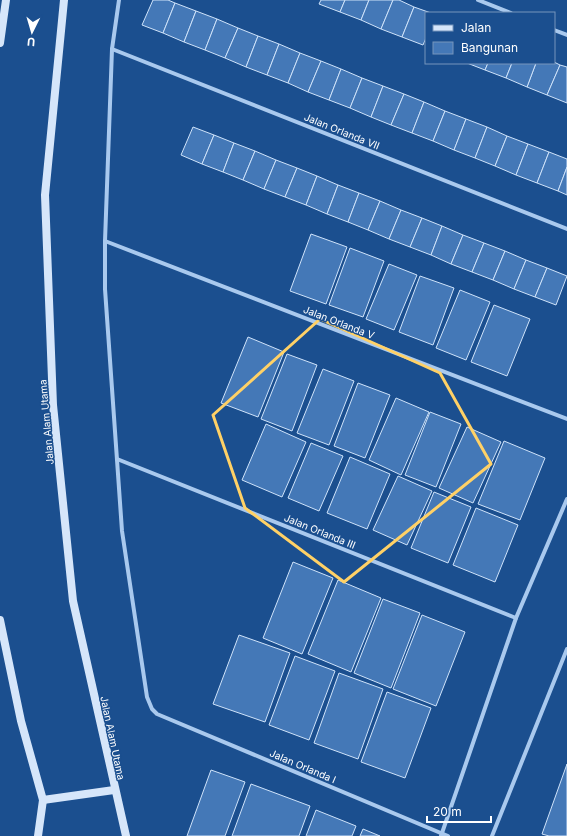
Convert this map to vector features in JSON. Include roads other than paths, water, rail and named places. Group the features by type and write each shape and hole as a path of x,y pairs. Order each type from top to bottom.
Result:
{"main road":[{"path":"0,43 6,0"},
{"name":"Jalan Alam Utama","path":"64,0 45,195 53,405 73,601 114,790 126,836"},
{"path":"0,620 21,721 43,800 38,836"},
{"path":"43,800 114,790"}],"street":[{"path":"117,459 105,289 104,241 112,49 119,0"},
{"path":"478,0 508,12"},
{"path":"555,30 567,35"},
{"name":"Jalan Orlanda VII","path":"112,49 567,229"},
{"name":"Jalan Orlanda V","path":"104,241 567,419"},
{"name":"Jalan Orlanda III","path":"117,459 516,618"},
{"name":"Jalan Orlanda I","path":"117,459 122,531 147,697 152,709 157,714 442,835 448,836"},
{"path":"442,835 516,618 567,499"},
{"path":"492,836 567,649"}]}
